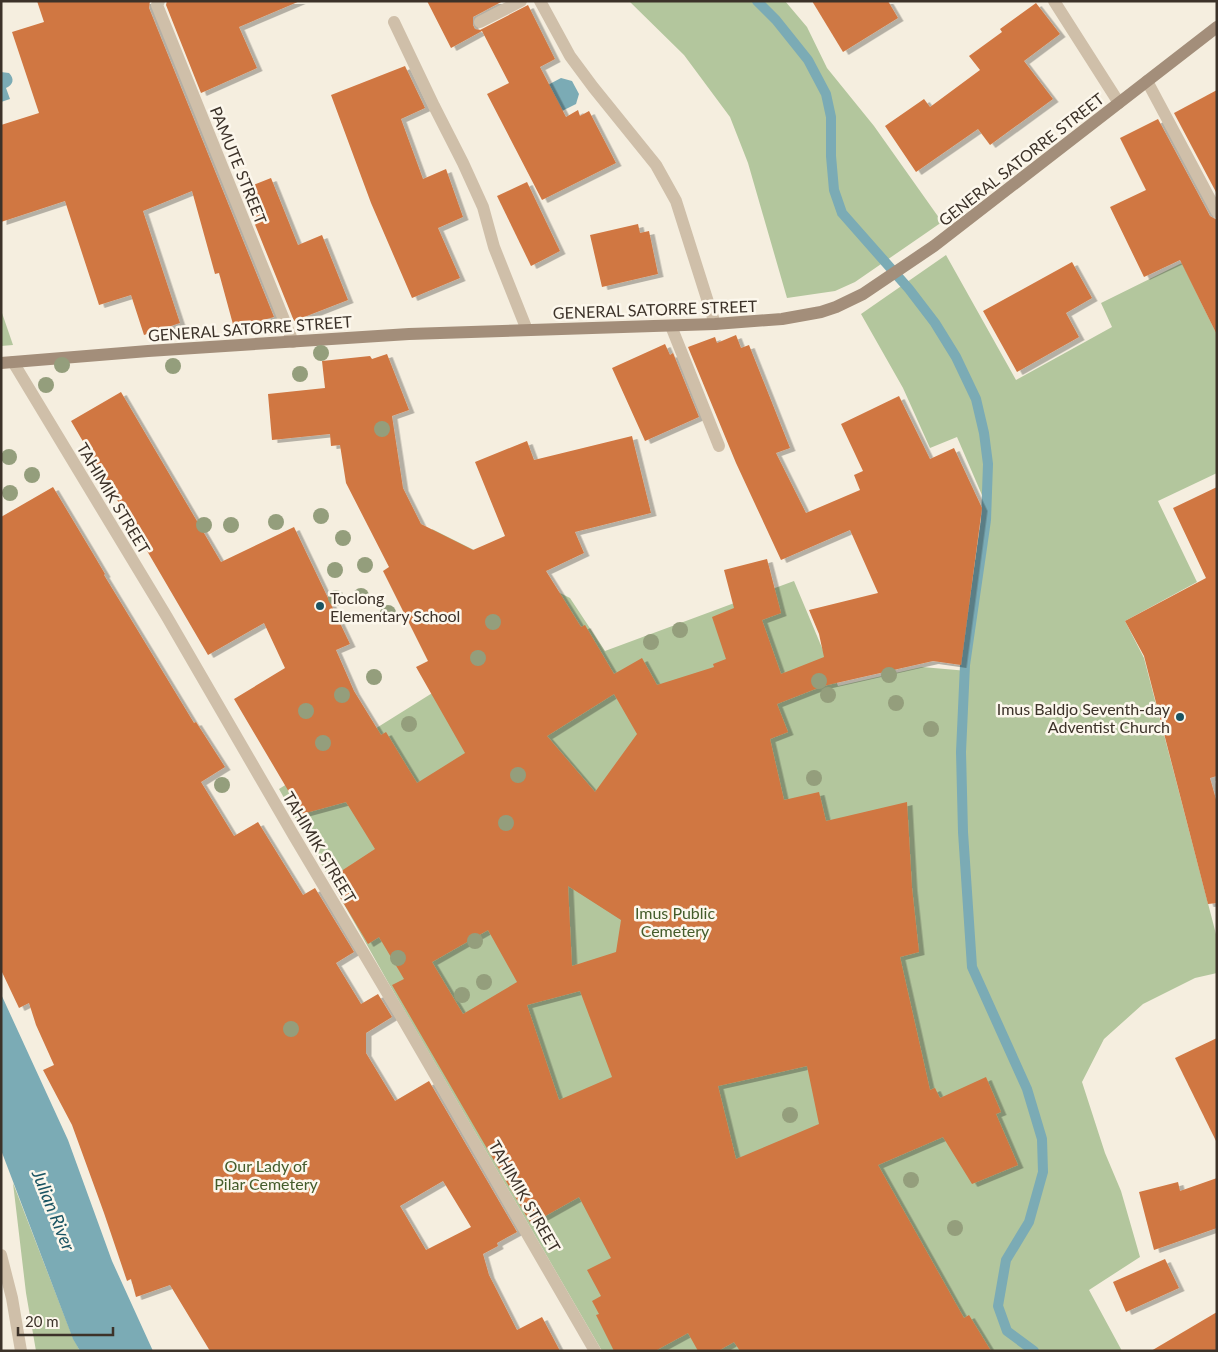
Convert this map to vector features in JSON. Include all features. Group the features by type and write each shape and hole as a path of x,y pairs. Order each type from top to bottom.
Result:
{"street":[{"name":"PAMUTE STREET","path":"159,1 157,5 293,342"},
{"path":"480,22 521,1"},
{"path":"540,1 570,56 656,165 667,183 676,201 715,324"},
{"path":"1054,1 1119,103"},
{"path":"394,22 463,163 482,207 494,247 527,330"},
{"name":"GENERAL SATORRE STREET","path":"7,362 408,334 715,324 804,316 836,308 863,294 934,246 1217,27"},
{"path":"1147,81 1217,212"},
{"path":"671,326 719,446"},
{"name":"TAHIMIK STREET","path":"7,362 167,617 595,1351"},
{"path":"1,1255 12,1298 21,1351"}],"green space":[{"path":"629,1 785,1 807,27 827,68 874,126 942,222 855,282 835,291 787,298 748,163 730,117 684,55"},
{"name":"Imus Public Cemetery","path":"946,255 1016,380 1112,327 1101,303 1182,263 1217,335 1217,473 1158,501 1197,582 1125,621 1144,658 1217,938 1217,973 1195,978 1143,1004 1104,1039 1082,1082 1105,1153 1121,1191 1140,1257 1089,1290 1122,1351 602,1351 389,984 279,789 493,655 443,557 432,529 570,598 605,651 794,581 838,686 922,667 968,671 991,516 957,437 930,448 903,388 861,314"},
{"path":"1,310 13,345 1,346"},
{"path":"13,1183 73,1338 80,1351 36,1351 26,1293"}],"water":[{"path":"1,72 9,73 13,80 12,84 6,88 10,99 1,102"},
{"path":"561,78 572,81 579,94 576,104 544,120 531,94"},
{"name":"Julian River","path":"1,994 68,1140 112,1261 153,1351 80,1351 73,1339 1,1150"}],"building":[{"path":"37,1 150,1 149,8 274,317 234,328 219,273 215,274 192,191 143,211 180,323 144,335 131,295 99,305 65,201 1,222 1,125 39,113 12,32 44,22"},
{"path":"167,1 300,1 239,27 257,68 201,93 166,5"},
{"path":"427,1 503,1 473,17 475,29 480,30 528,5 555,59 540,67 566,117 578,110 580,116 589,111 616,163 542,200 487,94 509,83 482,31 451,48"},
{"path":"812,1 888,1 898,18 843,52"},
{"path":"1036,3 1060,34 1024,61 1053,99 990,145 978,129 916,172 885,126 924,99 930,107 980,70 969,56 1002,32 1000,29"},
{"path":"405,66 425,108 401,119 423,179 446,169 463,217 438,228 460,278 412,298 371,203 331,95"},
{"path":"1217,90 1217,194 1174,113"},
{"path":"1158,119 1210,216 1217,220 1217,335 1180,260 1144,277 1110,207 1146,190 1120,138"},
{"path":"271,178 298,245 322,235 348,300 294,321 241,190"},
{"path":"527,182 560,251 531,266 497,196"},
{"path":"638,224 640,233 649,231 658,274 602,287 590,235"},
{"path":"1072,262 1092,298 1066,313 1079,337 1017,372 983,311"},
{"name":"Imus Public Cemetery","path":"736,335 741,348 749,345 790,448 776,453 806,513 860,490 854,475 863,471 841,424 899,396 930,459 954,448 982,508 961,665 933,661 823,686 777,704 788,732 770,739 784,800 819,792 826,821 907,802 912,888 919,952 900,957 930,1090 935,1088 940,1098 986,1077 1001,1112 996,1114 1018,1165 972,1184 943,1137 878,1165 964,1318 969,1315 991,1351 740,1351 734,1342 718,1351 698,1351 688,1333 655,1351 614,1351 596,1315 599,1314 592,1301 601,1296 587,1270 611,1258 579,1197 531,1224 392,985 404,979 379,937 368,944 329,879 375,849 346,802 302,814 234,699 285,668 264,623 208,655 71,421 121,392 221,562 294,527 350,644 336,650 354,691 381,735 386,732 417,783 465,753 416,667 428,661 383,571 389,567 346,483 340,445 331,446 330,434 272,440 268,394 325,388 322,361 370,356 372,359 387,354 409,410 392,416 403,488 421,524 473,550 505,536 475,462 527,441 534,460 632,436 651,513 575,532 584,553 546,571 581,627 585,625 614,674 642,658 657,685 714,667 713,664 726,659 712,617 734,608 724,570 767,559 781,613 762,620 781,674 824,657 819,634 809,610 878,593 850,530 781,560 736,463 688,347 715,337 717,343","holes":["614,694 637,734 595,792 547,736","568,886 621,920 616,952 572,966","488,930 517,982 463,1014 432,962","580,991 612,1077 559,1100 527,1005","807,1066 819,1124 736,1159 718,1086"]},
{"path":"665,344 670,355 673,353 699,417 645,441 612,368"},
{"name":"Our Lady of Pilar Cemetery","path":"53,487 194,723 196,722 225,767 201,782 234,836 258,822 303,895 315,888 354,952 336,963 361,1004 378,994 392,1017 366,1033 366,1053 395,1101 429,1081 517,1232 497,1243 498,1246 483,1254 489,1275 517,1330 542,1317 560,1351 210,1351 170,1285 136,1297 131,1279 127,1281 72,1125 43,1070 54,1065 36,1025 29,1003 19,1008 1,970 1,517","holes":["443,1181 471,1227 426,1250 400,1206"]},
{"path":"1217,487 1217,776 1210,778 1217,803 1217,903 1208,904 1144,656 1125,621 1206,578 1173,508"},
{"path":"1217,1038 1217,1143 1175,1058"},
{"path":"1217,1178 1217,1228 1154,1250 1139,1192 1178,1182 1180,1191"},
{"path":"1165,1259 1179,1288 1126,1312 1113,1282"},
{"path":"1217,1312 1217,1351 1151,1351"}],"waterway":[{"path":"757,1 776,20 808,60 826,94 831,117 831,156 834,190 842,213 909,289 935,323 956,357 976,399 984,433 988,464 986,520 965,665 961,752 963,832 972,967 1027,1089 1042,1139 1043,1172 1029,1222 1006,1260 998,1306 1007,1331 1034,1351"}],"place":[{"name":"Toclong Elementary School","path":"320,606"},
{"name":"Imus Baldjo Seventh-day Adventist Church","path":"1180,717"}]}
